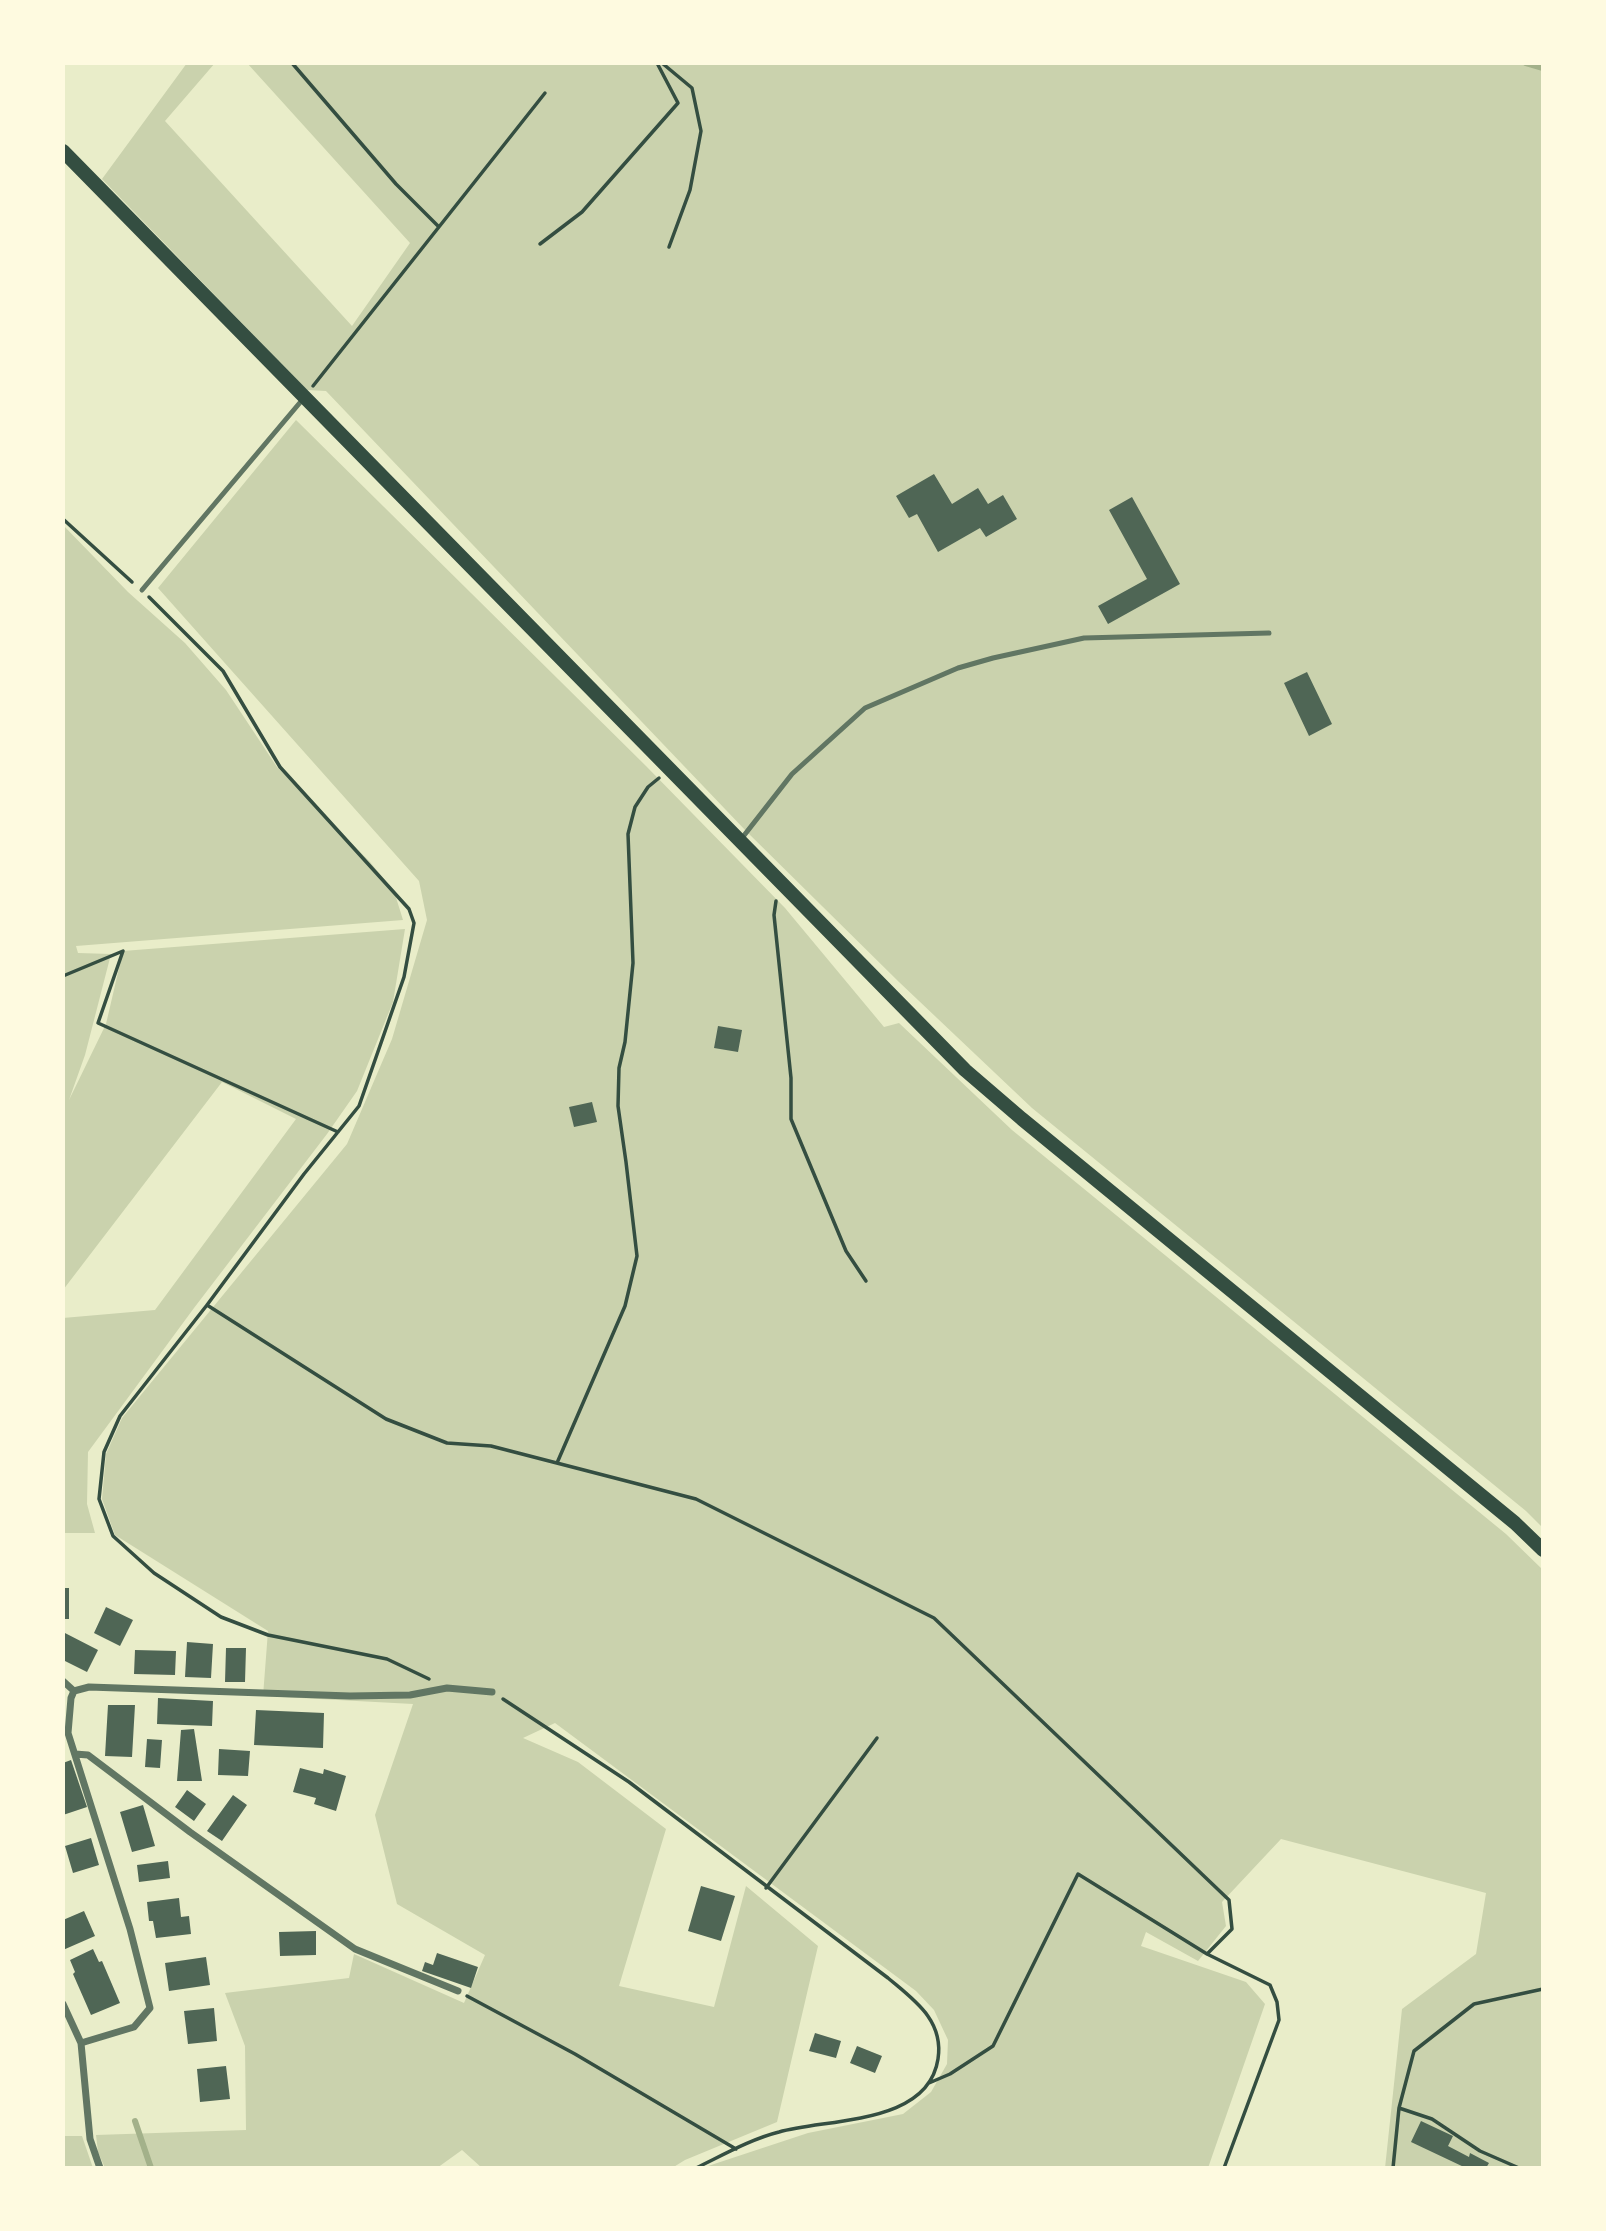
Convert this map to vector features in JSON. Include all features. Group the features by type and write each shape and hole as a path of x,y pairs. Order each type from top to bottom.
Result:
{"main road":[{"path":"63,151 965,1070 1515,1523 1543,1549"}],"street":[{"path":"63,1681 74,1691"},
{"path":"74,1691 89,1687 350,1696 410,1695 447,1688 492,1692"},
{"path":"74,1691 68,1733 130,1929 150,2008 134,2027 81,2043"},
{"path":"75,1754 88,1755 355,1950 458,1991"},
{"path":"63,2004 81,2043 90,2139 100,2168"}],"lane":[{"path":"142,590 306,396"},
{"path":"739,842 792,774 865,708 958,668 1084,638 1269,633"}],"path":[{"path":"292,63 396,184 439,226"},
{"path":"540,244 582,212 678,103 657,63"},
{"path":"662,63 692,88 701,131 690,190 669,247"},
{"path":"306,396 545,93"},
{"path":"63,519 142,590 223,671 280,767 409,909 414,923 404,977 359,1106 120,1416 104,1452 99,1499 113,1536 154,1573 221,1617 268,1635 387,1659 447,1688"},
{"path":"557,1463 625,1306 637,1256 618,1106 619,1068 625,1042 632,963 628,834 635,807 648,788 669,770"},
{"path":"779,882 774,915 791,1078 791,1119 846,1251 866,1281"},
{"path":"63,975 122,951 98,1023 338,1132"},
{"path":"207,1305 386,1419 447,1443 491,1446 696,1499 934,1618 1229,1900 1232,1929 1207,1954"},
{"path":"492,1692 629,1783 923,2007 934,2025 940,2045 937,2067 928,2084 911,2102 879,2114 779,2132 696,2168"},
{"path":"766,1888 877,1738"},
{"path":"928,2084 950,2074 993,2046 1078,1874 1207,1954 1270,1985 1277,2002 1279,2020 1224,2168"},
{"path":"1393,2168 1399,2108 1414,2051 1474,2004 1543,1989"},
{"path":"458,1991 575,2054 736,2149"},
{"path":"1399,2108 1432,2119 1480,2151 1519,2168"}],"green space":[{"path":"187,63 215,63 165,121 352,326 410,243 247,63 1543,63 1543,1528 1526,1511 1032,1108 746,831 326,391 307,390 102,179"},
{"path":"296,420 646,766 785,908 884,1027 899,1023 1012,1130 1506,1534 1543,1570 1543,2168 1385,2168 1402,2009 1476,1954 1486,1893 1281,1839 1222,1902 1226,1926 1198,1961 1146,1932 1141,1946 1246,1982 1265,2004 1208,2168 702,2168 808,2133 903,2114 931,2092 947,2064 948,2040 934,2010 916,1991 555,1723 523,1738 578,1762 666,1829 619,1986 714,2007 746,1886 818,1946 777,2122 685,2160 672,2168 482,2168 462,2150 437,2168 105,2168 98,2152 96,2135 246,2130 245,2046 225,1993 349,1978 354,1954 464,2003 485,1955 397,1904 375,1815 413,1704 263,1696 268,1631 115,1535 102,1499 106,1454 122,1418 347,1144 392,1039 427,920 419,881 158,588"},
{"path":"63,525 128,592 185,643 226,690 277,767 370,862 394,891 403,920 76,946 78,953 111,954 85,1055 69,1100 106,1024 123,951 405,929 393,1002 357,1091 88,1452 87,1504 95,1533 63,1533 63,1318 155,1310 296,1119 222,1082 63,1290"},
{"path":"63,2136 82,2136 93,2168 63,2168"}],"building":[{"path":"934,474 952,504 978,488 988,504 1003,495 1017,519 986,537 980,528 938,552 917,514 909,518 896,496"},
{"path":"1132,497 1180,584 1108,624 1098,606 1147,579 1109,510"},
{"path":"1307,672 1332,724 1309,736 1284,683"},
{"path":"718,1026 742,1030 738,1052 714,1048"},
{"path":"592,1102 597,1122 574,1127 569,1107"},
{"path":"63,1588 69,1588 69,1619 63,1619"},
{"path":"106,1607 133,1620 120,1646 94,1633"},
{"path":"63,1632 98,1650 87,1672 63,1660"},
{"path":"187,1642 213,1644 211,1678 185,1677"},
{"path":"226,1648 246,1648 245,1682 225,1682"},
{"path":"135,1650 176,1651 175,1675 134,1674"},
{"path":"158,1698 213,1701 212,1726 157,1724"},
{"path":"108,1705 135,1705 132,1757 105,1756"},
{"path":"256,1710 324,1713 323,1748 254,1745"},
{"path":"194,1729 202,1781 177,1781 181,1730"},
{"path":"147,1739 162,1740 160,1768 145,1767"},
{"path":"219,1749 250,1751 248,1776 218,1775"},
{"path":"71,1760 87,1807 63,1815 63,1763"},
{"path":"300,1768 323,1774 324,1769 346,1776 336,1811 314,1804 316,1798 293,1792"},
{"path":"187,1790 206,1804 194,1821 175,1807"},
{"path":"233,1795 247,1805 222,1841 207,1831"},
{"path":"143,1805 155,1846 132,1852 120,1812"},
{"path":"91,1838 99,1865 73,1873 65,1846"},
{"path":"168,1861 170,1878 139,1882 137,1865"},
{"path":"701,1886 735,1896 721,1941 688,1931"},
{"path":"179,1898 181,1917 189,1916 191,1934 156,1938 153,1921 149,1921 147,1902"},
{"path":"84,1911 95,1936 63,1950 63,1920"},
{"path":"316,1931 316,1955 280,1956 279,1932"},
{"path":"93,1949 99,1962 102,1961 120,2003 91,2015 73,1974 75,1972 70,1960"},
{"path":"437,1953 478,1967 471,1988 422,1971 425,1962 433,1965"},
{"path":"206,1957 210,1985 169,1991 165,1963"},
{"path":"214,2008 217,2041 188,2044 184,2011"},
{"path":"815,2033 841,2041 836,2058 809,2051"},
{"path":"857,2046 882,2056 875,2073 850,2063"},
{"path":"226,2066 230,2099 200,2102 197,2069"},
{"path":"1421,2121 1453,2136 1448,2146 1469,2157 1470,2153 1489,2163 1486,2168 1466,2168 1411,2142"}],"waterway":[{"path":"1526,63 1543,68"},
{"path":"135,2121 151,2168"}]}
